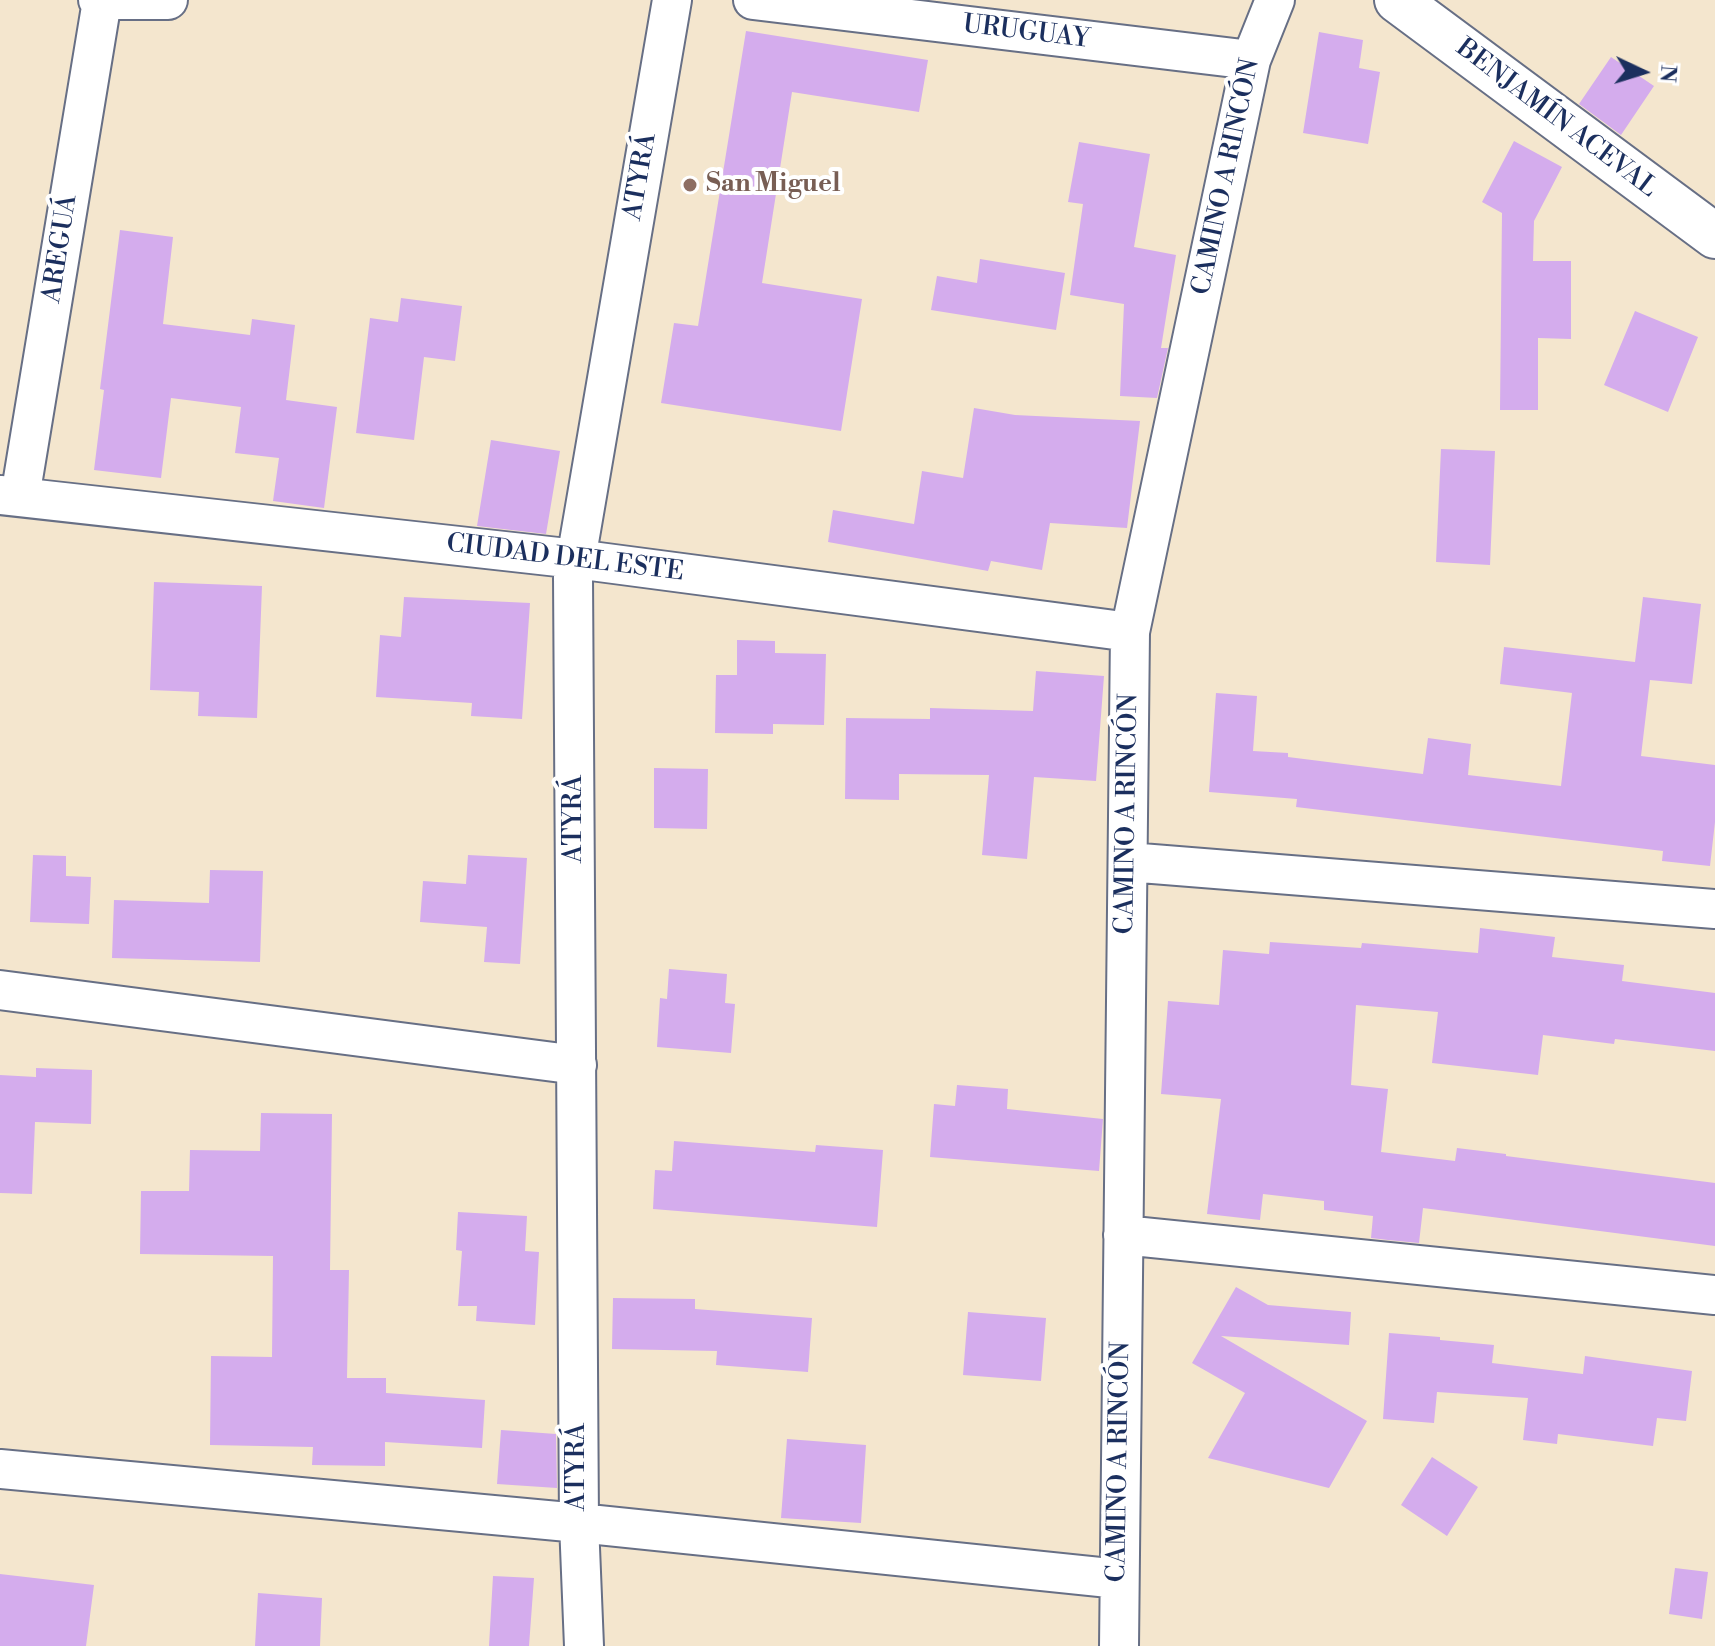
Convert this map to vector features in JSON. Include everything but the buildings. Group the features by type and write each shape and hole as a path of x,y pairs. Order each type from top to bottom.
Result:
{"street":[{"path":"100,1 168,0"},
{"name":"ATYRÁ","path":"584,1646 579,1523 573,577 672,0"},
{"name":"URUGUAY","path":"753,0 1251,60"},
{"name":"CAMINO A RINCÓN","path":"1119,1646 1130,632 1251,60 1275,0"},
{"name":"BENJAMÍN ACEVAL","path":"1397,0 1715,236"},
{"name":"AREGUÁ","path":"10,496 100,1"},
{"name":"CIUDAD DEL ESTE","path":"10,496 576,559 1130,632"},
{"path":"1128,862 1715,909"},
{"path":"0,990 577,1065"},
{"path":"1123,1235 1715,1295"},
{"path":"0,1469 579,1523 1119,1579"}],"place":[{"name":"San Miguel","path":"690,185"}]}
